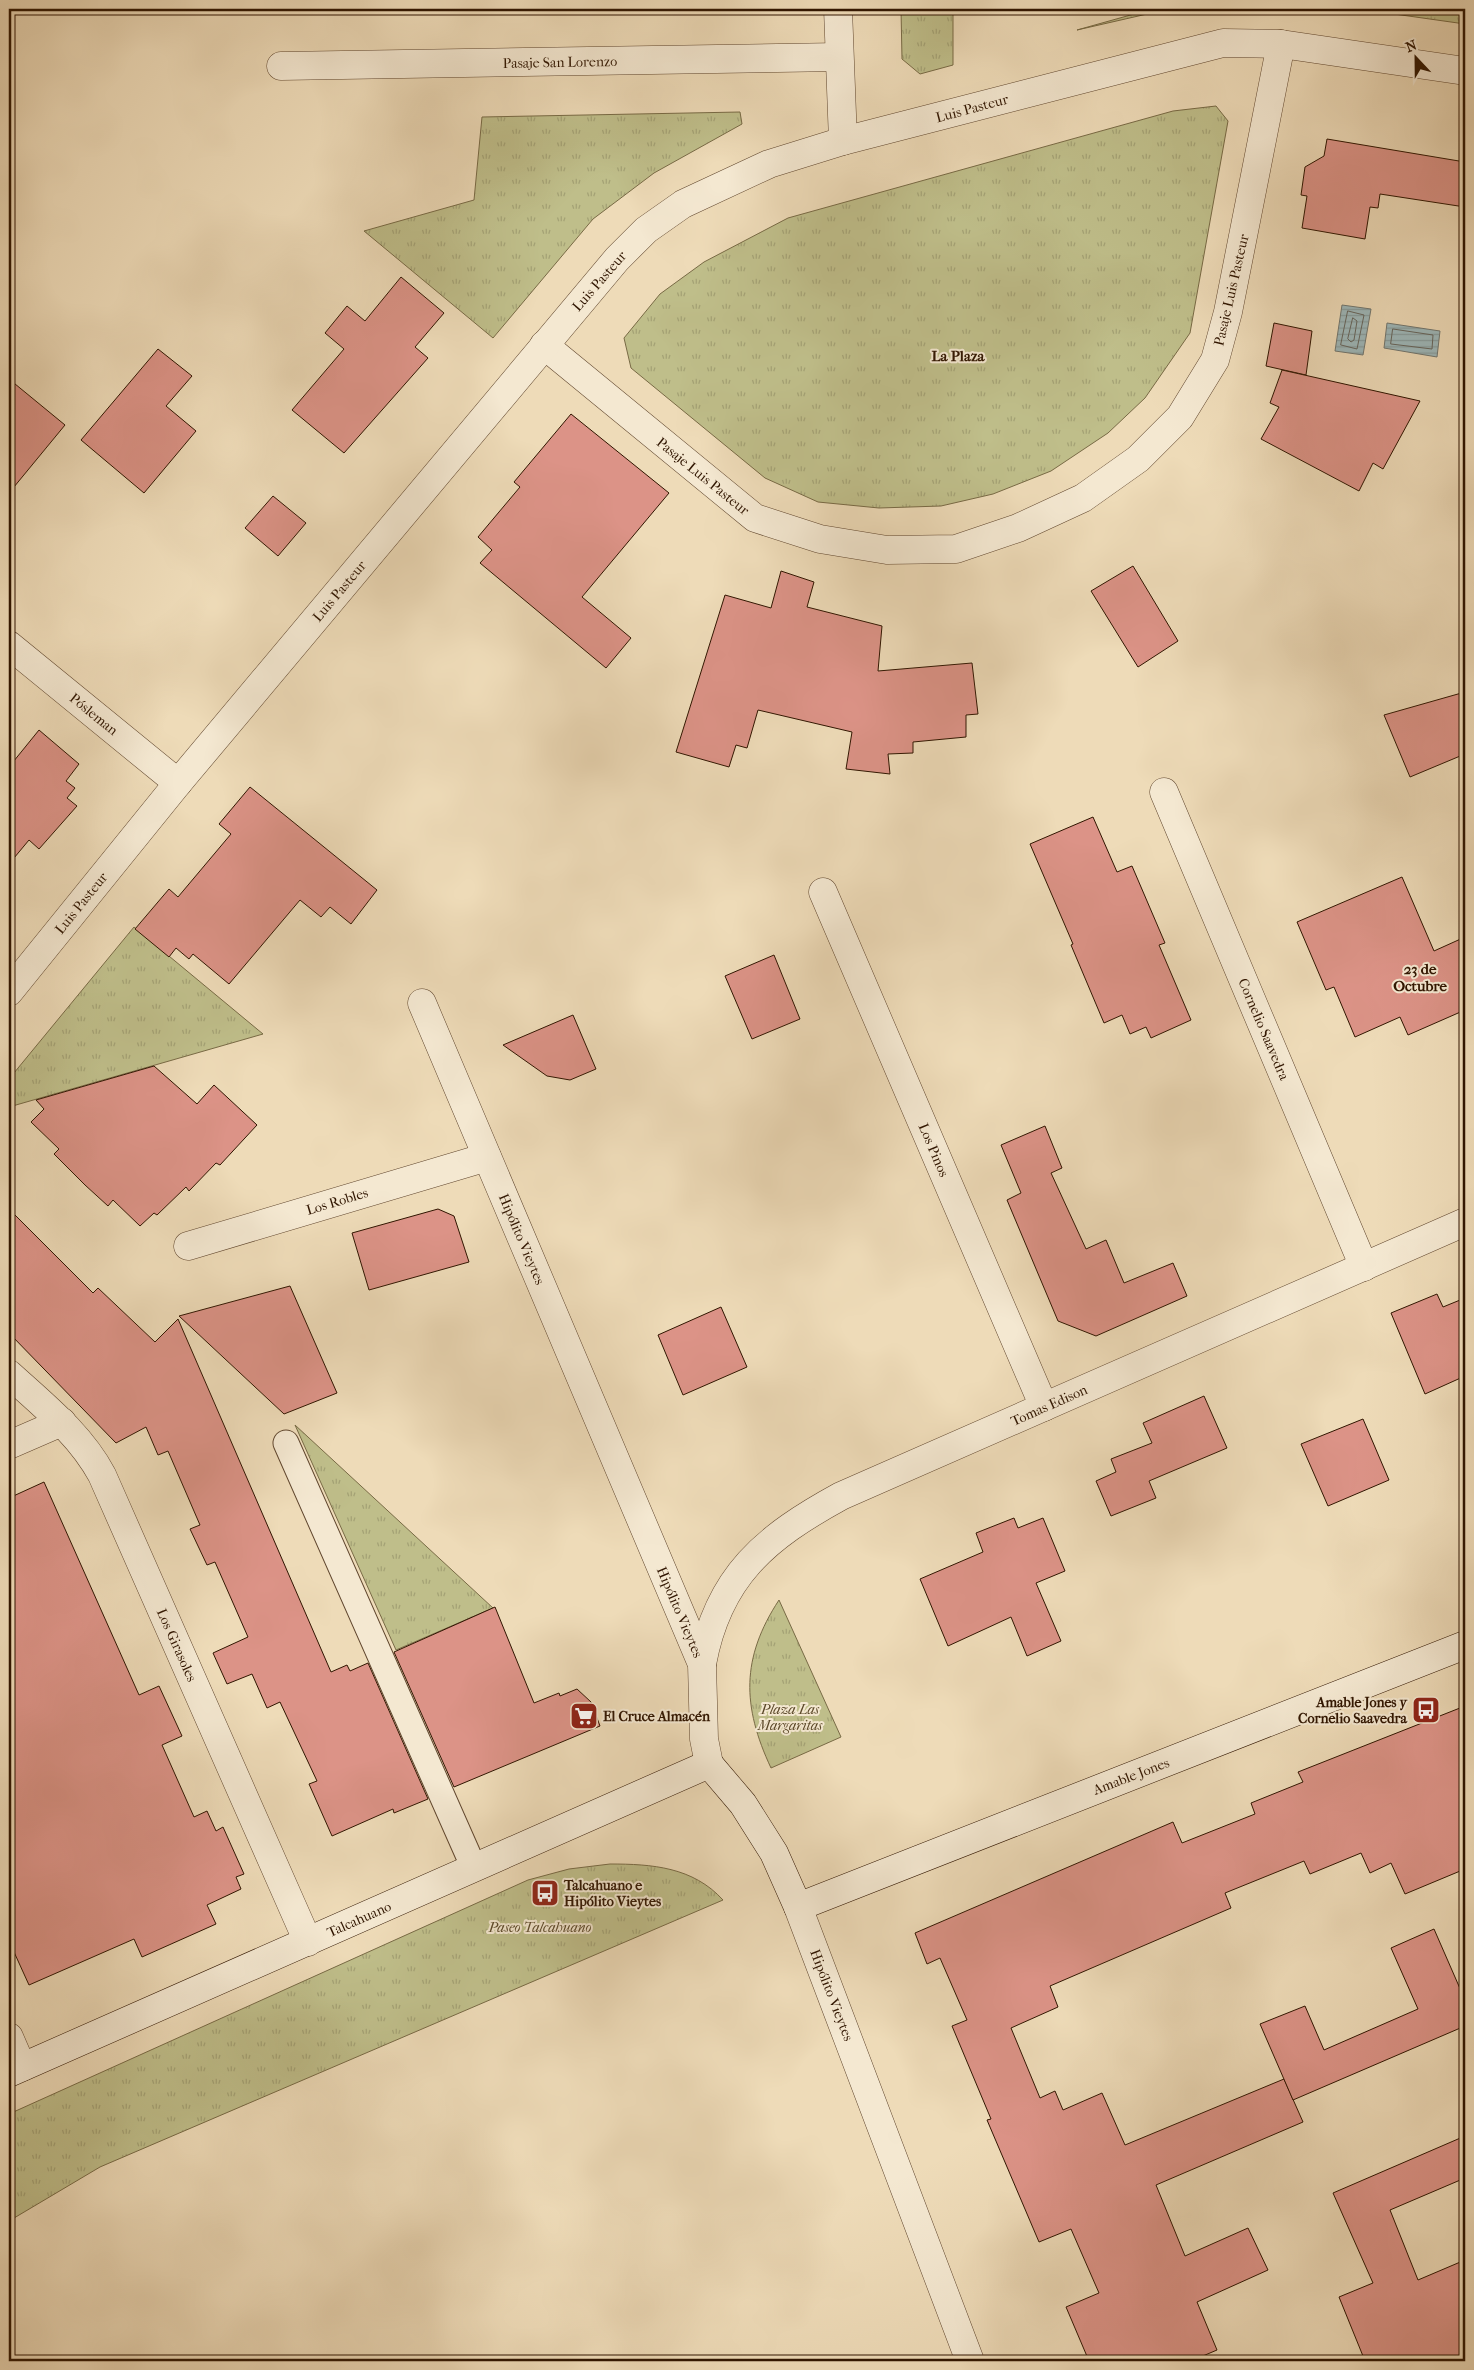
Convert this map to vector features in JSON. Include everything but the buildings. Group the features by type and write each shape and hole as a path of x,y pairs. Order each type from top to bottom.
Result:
{"street":[{"path":"838,9 843,141"},
{"name":"Luis Pasteur","path":"9,992 178,784 617,259 646,230 683,204 769,164 843,141 1223,43 1281,44 1465,71"},
{"name":"Pasaje Luis Pasteur","path":"544,345 755,518 820,539 886,550 956,549 1018,528 1083,498 1138,459 1180,417 1215,360 1228,312 1281,44"},
{"name":"Pasaje San Lorenzo","path":"281,66 839,57"},
{"name":"Pósleman","path":"9,645 178,784"},
{"name":"Cornelio Saavedra","path":"1164,792 1364,1267"},
{"name":"Los Pinos","path":"823,892 1044,1407"},
{"name":"Hipólito Vieytes","path":"422,1003 702,1664 703,1731 709,1764 743,1804 774,1853 798,1907 970,2361"},
{"name":"Los Robles","path":"188,1246 487,1157"},
{"name":"Tomas Edison","path":"702,1664 708,1633 718,1609 750,1560 788,1527 841,1496 1465,1222"},
{"name":"Los Girasoles","path":"9,1374 62,1422 92,1455 308,1942"},
{"path":"9,1445 62,1422"},
{"name":"Amable Jones","path":"798,1907 1465,1645"},
{"name":"Talcahuano","path":"16,2070 709,1764"},
{"path":"9,2037 16,2070"}],"lane":[{"path":"286,1443 474,1868"}],"green space":[{"path":"901,9 953,9 953,65 920,74 902,59"},
{"path":"1152,9 1169,9 1077,30"},
{"path":"1359,9 1465,9 1465,24"},
{"path":"1216,106 1228,121 1190,333 1145,398 1108,433 1051,471 993,494 941,506 879,508 818,502 765,478 631,368 624,338 660,294 704,262 788,218 1173,111"},
{"path":"740,112 742,124 654,173 593,219 493,338 364,231 474,200 482,117"},
{"path":"134,927 263,1034 9,1107 9,1079"},
{"path":"295,1425 493,1608 396,1650"},
{"name":"Plaza Las Margaritas","path":"779,1600 841,1737 771,1768 761,1745 755,1724 750,1682 752,1662 758,1642"},
{"name":"Paseo Talcahuano","path":"610,1864 656,1867 685,1874 699,1880 723,1900 100,2167 9,2221 9,2114 528,1880 569,1869"}],"water":[{"path":"1342,305 1371,309 1363,355 1335,351"},
{"path":"1387,323 1440,331 1437,357 1384,348"}],"place":[{"name":"Amable Jones y Cornelio Saavedra","path":"1426,1710"},
{"name":"El Cruce Almacén","path":"584,1716"},
{"name":"Talcahuano e Hipólito Vieytes","path":"545,1893"}],"district":[{"name":"La Plaza","path":"958,356"},
{"name":"23 de Octubre","path":"1420,978"}]}
